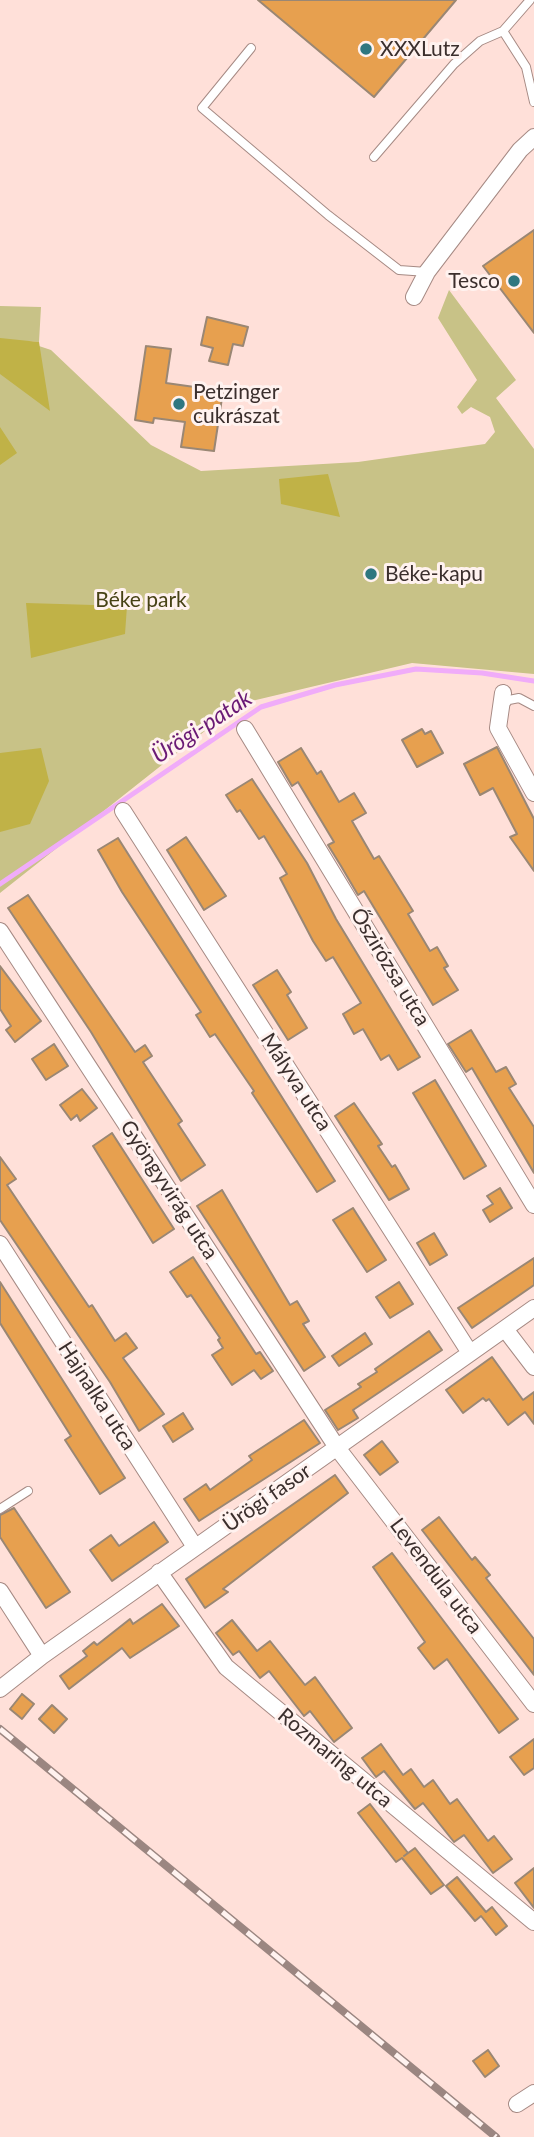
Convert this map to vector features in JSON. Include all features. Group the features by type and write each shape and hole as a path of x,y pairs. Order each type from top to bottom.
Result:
{"street":[{"path":"414,297 427,272 520,150 534,137"},
{"path":"502,701 498,728 534,793"},
{"name":"Őszirózsa utca","path":"245,729 534,1205"},
{"name":"Mályva utca","path":"123,811 470,1353"},
{"name":"Gyöngyvirág utca","path":"0,932 338,1449"},
{"name":"Hajnalka utca","path":"0,1244 195,1548"},
{"name":"Ürögi fasor","path":"0,1689 159,1572 338,1449 534,1308"},
{"path":"505,1329 534,1367"},
{"name":"Levendula utca","path":"338,1449 534,1704"},
{"name":"Rozmaring utca","path":"159,1572 226,1667 534,1922"},
{"path":"0,1591 42,1656"},
{"path":"517,2104 534,2094"}],"lane":[{"path":"374,157 454,64 480,41 503,31 530,0"},
{"path":"503,31 526,67 534,102"},
{"path":"251,48 202,108 328,215 399,270 427,272"},
{"path":"502,701 519,698 534,706"},
{"path":"0,1509 28,1491"}],"green space":[{"name":"Béke park","path":"449,290 516,380 496,398 534,449 534,674 412,663 239,704 0,893 0,306 41,307 39,342 24,341 51,350 151,445 201,471 358,462 485,444 495,432 490,417 471,407 462,414 457,407 477,380 438,318"}],"shaded area":[{"path":"0,338 39,342 50,411 0,374"},
{"path":"0,427 17,453 0,465"},
{"path":"328,474 340,517 281,504 279,479"},
{"path":"26,603 127,606 125,634 31,658"},
{"path":"41,748 49,781 30,824 0,832 0,753"}],"building":[{"name":"XXXLutz","path":"258,0 456,0 374,97"},
{"name":"Tesco","path":"534,230 534,333 483,266"},
{"path":"207,317 248,327 243,346 233,344 228,365 209,361 213,348 201,345"},
{"name":"Petzinger cukrászat","path":"146,346 171,349 166,383 223,391 214,451 181,447 185,422 154,418 153,423 135,420"},
{"path":"422,729 425,734 431,731 443,753 417,767 402,740"},
{"path":"497,747 534,819 534,871 510,837 517,834 493,788 480,795 464,764"},
{"path":"301,748 317,774 321,771 339,802 354,793 366,813 352,821 374,859 379,856 413,911 408,914 430,951 437,947 448,966 444,968 458,990 433,1005 364,891 358,895 328,845 334,842 298,782 292,786 278,762"},
{"path":"252,779 307,863 336,919 420,1057 398,1070 389,1055 381,1060 363,1029 354,1034 343,1014 361,1003 333,957 326,961 313,941 280,878 287,874 264,836 259,839 240,810 237,812 226,795"},
{"path":"186,837 226,896 204,910 167,850"},
{"path":"118,838 335,1181 317,1192 215,1034 210,1037 196,1015 201,1012 122,892 98,850"},
{"path":"28,895 135,1052 145,1045 152,1056 143,1062 182,1121 178,1124 205,1165 181,1181 91,1032 8,908"},
{"path":"0,966 41,1021 15,1042 6,1030 11,1026 0,1009"},
{"path":"277,970 291,992 287,995 307,1028 288,1040 253,985"},
{"path":"471,1030 496,1072 506,1067 516,1084 509,1088 534,1127 534,1173 472,1068 466,1072 448,1044"},
{"path":"54,1044 68,1066 46,1080 32,1059"},
{"path":"435,1080 486,1166 464,1179 413,1093"},
{"path":"82,1089 97,1108 80,1121 77,1115 71,1120 60,1105"},
{"path":"354,1103 382,1144 378,1146 392,1167 395,1165 409,1189 389,1200 335,1116"},
{"path":"112,1133 174,1229 153,1243 93,1146"},
{"path":"0,1157 16,1179 7,1185 89,1307 92,1305 115,1341 126,1333 137,1348 123,1358 164,1414 139,1431 110,1382 0,1220"},
{"path":"500,1188 512,1208 490,1222 483,1210 493,1204 487,1196"},
{"path":"222,1190 290,1305 297,1301 309,1321 303,1324 325,1357 304,1371 197,1206"},
{"path":"353,1208 386,1260 367,1272 333,1220"},
{"path":"434,1233 447,1255 430,1265 417,1243"},
{"path":"193,1257 256,1354 260,1352 273,1371 261,1379 254,1370 232,1385 212,1355 223,1348 218,1340 220,1338 191,1295 187,1297 170,1272"},
{"path":"534,1258 534,1285 472,1328 458,1308"},
{"path":"0,1282 125,1478 100,1494 65,1440 71,1436 0,1323"},
{"path":"399,1282 413,1304 390,1318 376,1297"},
{"path":"429,1331 442,1350 353,1410 358,1418 338,1430 325,1410 361,1387 358,1384 377,1372 375,1369"},
{"path":"365,1333 372,1344 339,1366 332,1356"},
{"path":"492,1357 523,1400 534,1392 534,1424 525,1412 508,1425 489,1399 486,1401 483,1398 463,1413 446,1390"},
{"path":"183,1413 193,1429 173,1442 163,1426"},
{"path":"304,1420 320,1443 199,1521 184,1499 206,1484 210,1490 252,1460 249,1456"},
{"path":"382,1441 398,1462 380,1475 364,1455"},
{"path":"335,1475 348,1493 223,1589 228,1592 205,1608 186,1579"},
{"path":"14,1508 70,1592 46,1608 0,1537 0,1515"},
{"path":"439,1517 472,1560 475,1557 490,1575 486,1578 534,1639 534,1675 422,1530"},
{"path":"154,1522 168,1542 112,1581 90,1550 111,1535 119,1546"},
{"path":"392,1553 518,1719 499,1733 447,1659 434,1669 418,1648 425,1642 373,1567"},
{"path":"162,1604 179,1626 130,1658 122,1648 69,1689 60,1676 87,1656 83,1651 94,1642 97,1645 130,1619 133,1624"},
{"path":"232,1620 257,1651 270,1641 305,1685 315,1677 352,1728 334,1742 310,1711 304,1716 269,1671 260,1678 239,1651 233,1655 216,1633"},
{"path":"22,1694 34,1704 22,1719 10,1709"},
{"path":"52,1705 67,1719 54,1733 39,1719"},
{"path":"534,1739 534,1768 524,1775 510,1757"},
{"path":"381,1744 403,1775 411,1769 424,1787 433,1780 450,1804 457,1799 488,1841 494,1836 512,1859 493,1873 464,1835 454,1842 423,1803 415,1809 384,1771 376,1777 362,1758"},
{"path":"370,1804 408,1853 404,1856 415,1848 444,1885 431,1894 402,1858 396,1862 358,1813"},
{"path":"534,1868 534,1908 515,1883"},
{"path":"457,1877 486,1912 492,1907 507,1926 496,1935 481,1916 475,1921 446,1886"},
{"path":"488,2050 499,2066 485,2077 473,2061"}],"waterway":[{"name":"Ürögi-patak","path":"0,884 261,707 335,685 416,669 482,673 534,681"}],"railway":[{"path":"0,1729 496,2137"}],"place":[{"name":"XXXLutz","path":"366,49"},
{"name":"Tesco","path":"514,281"},
{"name":"Petzinger cukrászat","path":"179,404"},
{"name":"Béke-kapu","path":"371,574"}]}
